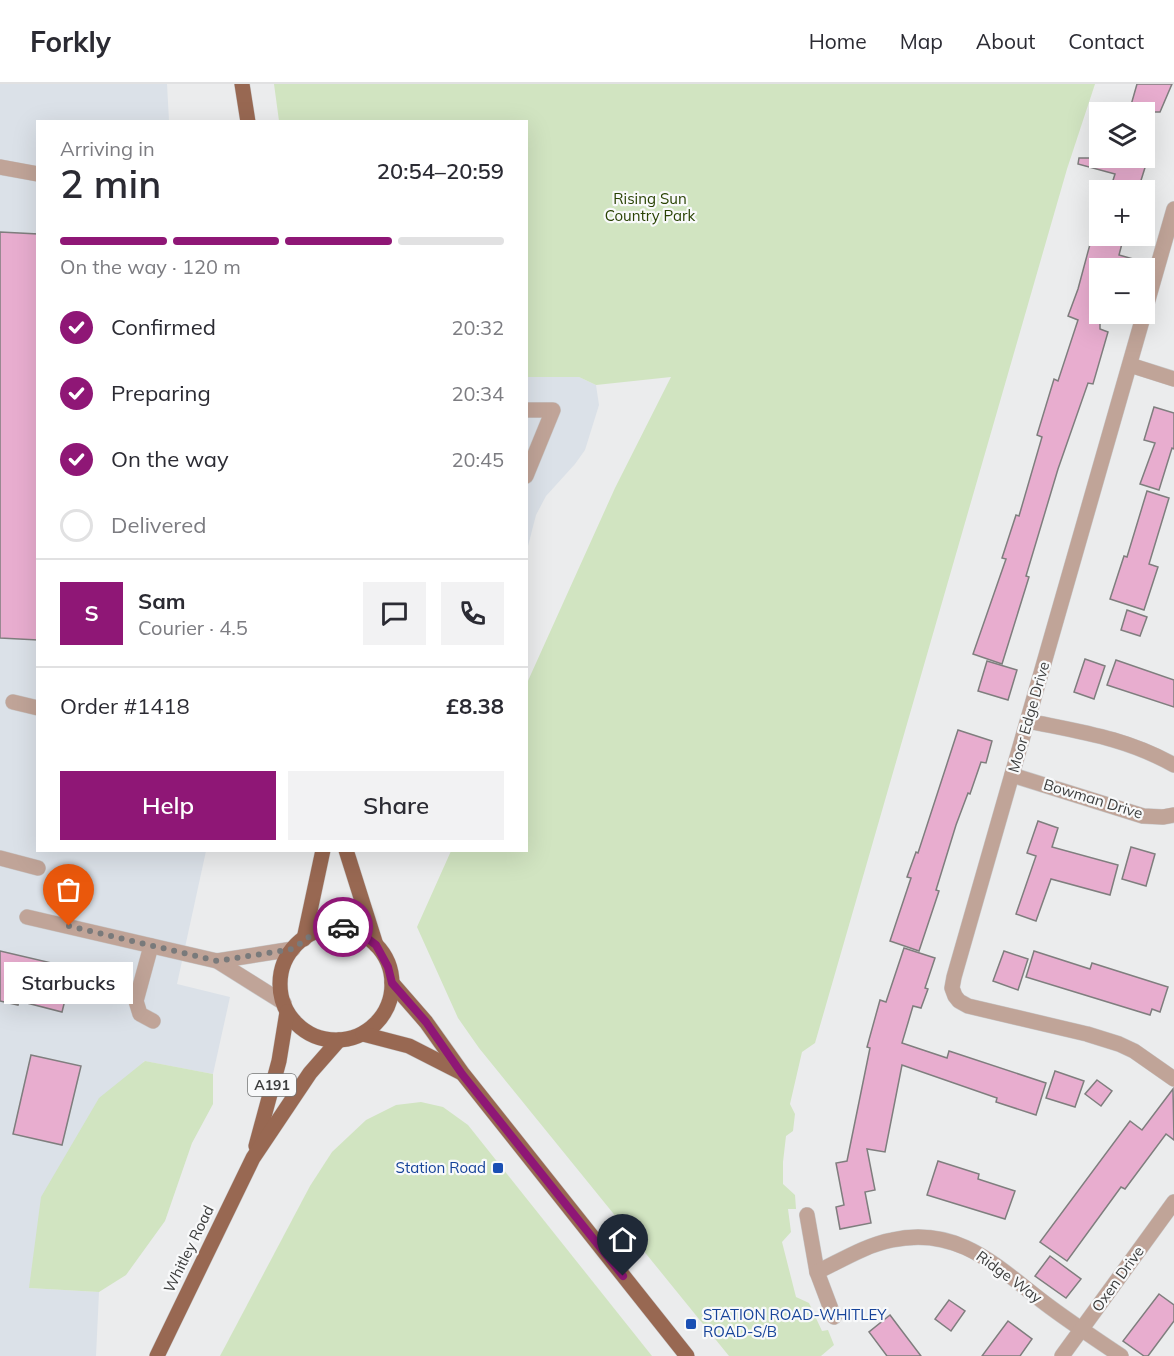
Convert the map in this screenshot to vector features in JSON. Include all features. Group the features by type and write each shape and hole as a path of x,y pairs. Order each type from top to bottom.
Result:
{"main road":[{"path":"242,84 248,120"},
{"name":"A191","path":"285,1008 281,976 298,944 322,852"},
{"path":"347,852 376,945 388,967 392,983 389,998 381,1014 363,1034"},
{"path":"298,944 317,931 339,926 363,935 376,945"},
{"path":"392,983 426,1022 462,1074 687,1356"},
{"path":"285,1008 299,1026 311,1034 325,1039 339,1040 363,1034 408,1046 462,1074"},
{"name":"Whitley Road","path":"253,1158 279,1060 285,1008"},
{"name":"Whitley Road","path":"157,1356 253,1158 310,1073 339,1040"}],"street":[{"path":"0,166 36,174"},
{"name":"Moor Edge Drive","path":"1174,209 952,988 959,1001 978,1009 1087,1034 1119,1044 1134,1051 1174,1079"},
{"path":"1130,365 1174,379"},
{"path":"528,410 553,410 528,471"},
{"path":"13,702 36,708"},
{"path":"1028,721 1112,738 1138,747 1174,765"},
{"name":"Bowman Drive","path":"1012,775 1143,816 1174,815"},
{"path":"0,858 38,868"},
{"path":"27,916 217,961 285,1008"},
{"path":"217,961 298,944"},
{"path":"151,946 136,1001 140,1014 153,1021"},
{"name":"Oxen Drive","path":"1062,1356 1174,1202"},
{"path":"807,1215 817,1272 834,1317"},
{"name":"Ridge Way","path":"817,1272 873,1245 892,1240 909,1237 939,1240 977,1252 1121,1356"}],"shaded area":[{"path":"0,84 167,84 169,120 36,120 36,852 206,852 177,984 230,997 213,1074 144,1061 29,1288 99,1292 96,1356 0,1356"},
{"path":"528,377 579,377 596,385 599,405 585,450 546,496 536,515 528,546"}],"green space":[{"name":"Rising Sun Country Park","path":"274,84 1095,84 1067,169 815,1043 802,1052 790,1104 795,1114 793,1131 786,1136 783,1184 795,1195 796,1209 788,1209 791,1232 782,1242 796,1297 809,1303 822,1331 828,1330 834,1345 821,1356 729,1356 479,1048 458,1018 417,927 451,852 528,852 528,681 615,488 671,377 596,385 579,377 528,377 528,120 279,120"},
{"path":"145,1061 213,1074 213,1104 192,1143 165,1221 126,1275 99,1292 29,1288 41,1197 99,1098"},
{"path":"421,1102 443,1107 468,1125 652,1356 220,1356 310,1186 332,1152 366,1120 396,1105"}],"building":[{"path":"1137,84 1172,84 1160,112 1155,112 1155,102 1132,102"},
{"path":"1079,158 1089,158 1089,167 1078,164"},
{"path":"1093,168 1145,168 1141,180 1113,180 1115,174"},
{"path":"0,232 36,234 36,640 0,638"},
{"path":"1090,246 1121,246 1119,255 1130,258 1089,258 1089,324 1100,324 1100,329 1108,332 1093,384 1088,383 1058,469 1026,576 1029,577 1002,664 973,654 1006,559 1002,558 1016,515 1019,516 1042,437 1037,435 1054,379 1058,381 1078,320 1068,316"},
{"path":"1154,407 1174,413 1174,449 1172,448 1159,490 1140,484 1155,443 1144,440"},
{"path":"1147,491 1169,498 1149,564 1158,567 1144,610 1110,599 1124,556 1127,557"},
{"path":"1127,610 1147,617 1140,636 1121,630"},
{"path":"1085,659 1105,666 1094,699 1074,692"},
{"path":"1116,660 1174,680 1174,707 1107,685"},
{"path":"987,661 1017,670 1008,700 978,691"},
{"path":"958,730 992,741 986,763 981,762 956,825 936,890 939,891 919,951 890,941 911,878 907,877 916,852 918,853"},
{"path":"1038,821 1058,828 1052,847 1118,865 1110,895 1051,879 1036,921 1016,914 1036,856 1027,853"},
{"path":"1131,847 1155,854 1146,886 1122,879"},
{"path":"904,948 935,958 921,1008 913,1006 902,1043 947,1058 949,1051 1046,1083 1036,1115 996,1102 997,1098 902,1065 885,1152 867,1149 875,1190 865,1192 871,1223 840,1229 836,1207 844,1205 836,1163 847,1161 870,1048 867,1047 880,1000 886,1002"},
{"path":"0,951 73,968 62,1012 19,1001 18,1005 0,1001"},
{"path":"1004,951 1028,959 1018,990 993,981"},
{"path":"1034,951 1090,969 1092,963 1168,987 1160,1012 1152,1009 1150,1015 1026,977"},
{"path":"31,1055 81,1066 62,1145 13,1134"},
{"path":"1055,1071 1084,1081 1075,1107 1046,1098"},
{"path":"1097,1080 1112,1091 1101,1106 1085,1094"},
{"path":"1173,1089 1174,1140 1166,1134 1125,1189 1121,1187 1067,1261 1040,1242 1130,1121 1142,1130"},
{"path":"938,1161 979,1174 978,1179 1015,1191 1005,1219 927,1195"},
{"path":"1050,1256 1081,1279 1066,1298 1035,1276"},
{"path":"1159,1294 1174,1305 1174,1321 1148,1356 1144,1356 1123,1341"},
{"path":"949,1300 965,1311 951,1331 935,1319"},
{"path":"890,1315 921,1356 887,1356 869,1332"},
{"path":"1008,1321 1032,1339 1020,1356 982,1356"}],"way so far":[{"path":"69,926 217,961 293,949 317,931 328,927 343,927"}],"place":[{"name":"Starbucks","path":"69,926"},
{"name":"Station Road","path":"498,1168"},
{"name":"STATION ROAD-WHITLEY ROAD-S/B","path":"691,1324"}],"route":[{"path":"343,927 352,929 376,945 383,955 392,983 426,1022 462,1074 623,1276"}]}
